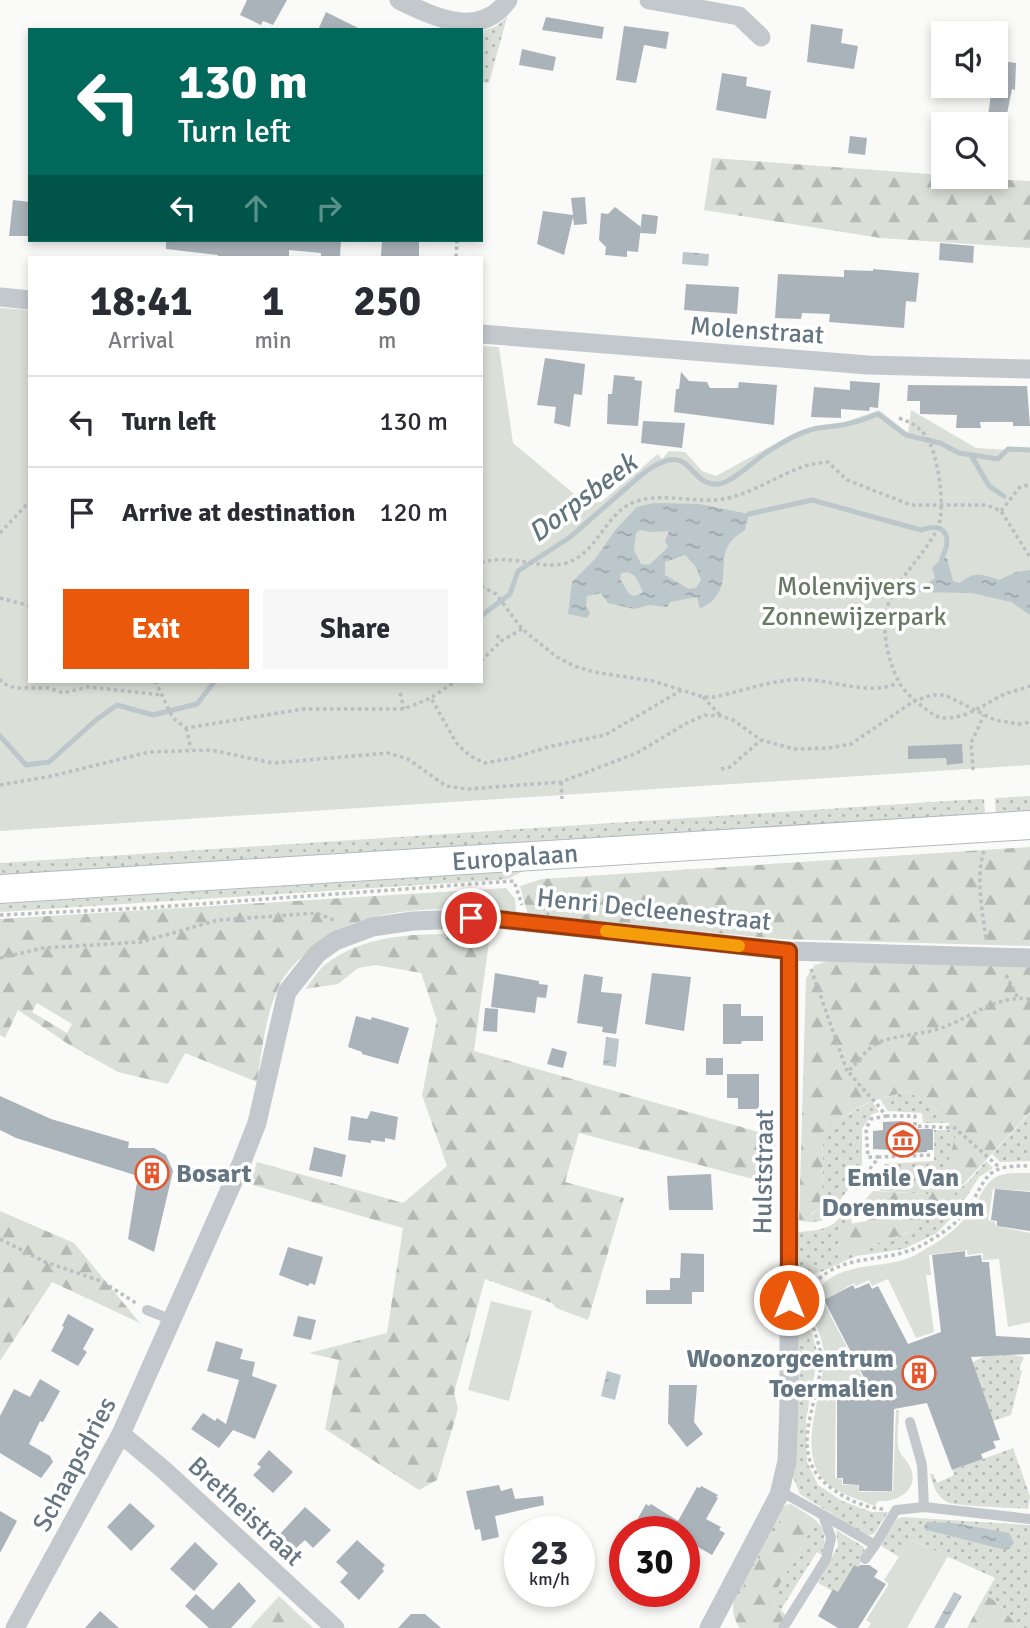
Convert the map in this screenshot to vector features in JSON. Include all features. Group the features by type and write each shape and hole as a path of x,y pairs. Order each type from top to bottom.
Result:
{"main road":[{"name":"Europalaan","path":"0,889 1030,825"}],"street":[{"path":"400,0 426,13 459,23 484,20 508,0"},
{"path":"649,0 739,16 761,37"},
{"path":"0,297 28,299"},
{"name":"Molenstraat","path":"483,334 868,365 1030,369"},
{"name":"Henri Decleenestraat","path":"279,1022 287,992 317,954 335,941 372,927 413,921 488,918 789,951 1030,958"},
{"name":"Hulststraat","path":"712,1627 779,1491 787,1461 789,951"},
{"name":"Schaapsdries","path":"15,1628 121,1434 173,1320 257,1123 271,1070 279,1022"},
{"name":"Bretheistraat","path":"121,1434 164,1470 335,1628"}],"lane":[{"path":"147,1310 173,1320"},
{"path":"910,1422 922,1465 924,1507"},
{"path":"779,1491 875,1545"},
{"path":"866,1559 895,1510 924,1507 1030,1519"},
{"path":"783,1628 826,1559 831,1538 823,1515"}],"path":[{"path":"899,418 914,423 928,437 937,469 941,507 939,526 893,593 886,609 885,627 891,663 898,683 914,701 936,716 948,718 976,710 1006,694 1030,686"},
{"path":"483,563 511,558 553,565 566,562 581,556 621,509 638,500 726,499 804,466 828,462 847,480 911,505 987,505 1001,511 1030,557"},
{"path":"1001,511 1019,488 1030,484"},
{"path":"0,533 28,503"},
{"path":"483,587 496,594 521,627 557,657 594,672 653,681 703,697 714,697 789,680 816,679 871,688 889,687 898,683"},
{"path":"0,598 28,605"},
{"path":"483,659 521,627"},
{"path":"497,635 502,641"},
{"path":"0,679 2,683 15,688 50,688 63,694 88,687 162,695"},
{"path":"156,683 173,718 186,728 191,750"},
{"path":"186,728 303,709 404,709 431,698 453,683"},
{"path":"431,698 457,744 470,756 485,763 605,735 682,690"},
{"path":"400,693 404,709"},
{"path":"0,785 52,776 149,752 191,750 211,750 273,763 388,753 408,759 446,786 467,789 561,782 637,753 705,715 733,720 761,740 794,749 851,744 914,701 932,695 945,695 995,720 1019,724 1030,722"},
{"path":"703,697 721,716"},
{"path":"973,770 971,743 984,715"},
{"path":"721,769 730,767 761,740"},
{"path":"561,782 562,799"},
{"path":"986,842 981,858 981,902 986,941"},
{"path":"0,915 143,908 514,881 524,915"},
{"path":"509,904 522,904"},
{"path":"0,958 43,948 141,942 218,920 316,913 336,921 347,918"},
{"path":"811,967 848,1071 886,1116"},
{"path":"1005,973 1018,998"},
{"path":"848,1071 865,1052 880,1042 943,1027 984,1006 1018,998 1030,999"},
{"path":"930,1155 868,1157 866,1129 871,1119 915,1116 915,1126 955,1128 1000,1168"},
{"path":"861,1180 879,1157"},
{"path":"895,1510 872,1508 844,1497 819,1480 809,1461 808,1418 821,1369 821,1347 808,1308 810,1294 816,1282 834,1269 856,1261 911,1250 940,1234 963,1214 986,1178 1000,1168 1010,1165 1030,1166"},
{"path":"0,1239 45,1262 101,1281 147,1310"}],"green space":[{"path":"507,17 489,83 483,82 483,30 495,27"},
{"path":"712,158 931,174 931,189 1008,189 1008,180 1030,181 1030,248 881,238 704,210"},
{"name":"Molenvijvers - Zonnewijzerpark","path":"0,308 28,310 28,683 483,683 483,346 499,347 513,443 585,503 601,502 658,454 662,459 669,451 685,452 702,471 716,476 793,434 831,427 879,410 908,433 911,410 976,448 1030,449 1030,765 0,831"},
{"path":"1030,796 1030,812 996,815 995,798"},
{"path":"984,799 985,815 0,878 0,863"},
{"path":"1030,847 1030,946 780,939 528,915 520,886 542,879"},
{"path":"523,871 508,879 497,880 0,912 0,904"},
{"path":"506,888 515,899 516,912 449,909 404,912 382,915 340,929 298,961 281,982 267,1022 257,1082 185,1053 168,1084 118,1072 68,1044 18,1010 5,1038 0,1035 0,919","holes":["37,1003 72,1024 67,1033 32,1012"]},
{"path":"426,934 490,934 474,1051 776,1137 772,1184 579,1133 565,1182 624,1198 588,1320 556,1308 552,1303 485,1279 454,1393 458,1409 437,1480 419,1490 325,1429 339,1360 309,1353 387,1333 403,1228 250,1184 257,1162 403,1203 447,1166 422,1095 437,1020 421,973 376,965 358,968 338,984 305,989 326,964 364,944"},
{"path":"835,959 1030,966 1030,1112 939,1211 906,1233 872,1245 856,1256 840,1251 838,1240 850,1224 867,1221 864,1201 873,1191 928,1194 948,1164 956,1134 949,1130 949,1123 935,1108 907,1091 869,1102 823,1128 822,1206 811,1214 810,1222 799,1221 806,978 815,965"},
{"path":"907,1091 935,1108 949,1123 923,1123 922,1113 888,1111 880,1099"},
{"path":"872,1101 879,1112 872,1114 862,1129 862,1171 828,1216 821,1221 810,1222 811,1215 822,1206 823,1128"},
{"path":"1030,1113 1030,1161 1000,1162 992,1154"},
{"path":"934,1130 949,1130 957,1134 948,1164 928,1194 879,1191 889,1178 889,1171 884,1164 934,1161"},
{"path":"986,1161 993,1168 979,1177 957,1212 937,1233 904,1249 856,1256 821,1272 811,1274 798,1267 797,1232 829,1226 839,1218 849,1203 856,1255 872,1245 907,1233 969,1181"},
{"path":"1030,1173 1030,1191 993,1189 988,1220 995,1222 996,1226 1030,1233 1030,1322 1008,1327 999,1259 983,1260 983,1253 968,1255 967,1250 929,1255 931,1275 926,1275 934,1332 916,1338 888,1279 872,1286 869,1280 856,1286 854,1283 823,1301 866,1384 865,1392 836,1392 835,1478 842,1479 842,1485 858,1485 859,1492 893,1491 896,1410 899,1410 899,1450 913,1476 905,1494 892,1500 878,1501 875,1506 834,1488 823,1479 815,1466 812,1452 824,1355 812,1306 818,1290 826,1281 847,1271 895,1262 915,1255 959,1225 994,1178 1007,1174"},
{"path":"0,1211 74,1243 140,1323 52,1282 0,1361"},
{"path":"794,1289 806,1292 806,1311 818,1355 806,1419 807,1462 818,1485 842,1501 872,1512 888,1512 874,1534 867,1536 800,1494 792,1474"},
{"path":"491,1301 532,1311 509,1401 468,1390"},
{"path":"985,1356 1024,1357 1019,1369 1022,1371 1011,1415 993,1421 973,1362"},
{"path":"1013,1448 1030,1496 1028,1509 953,1504 940,1497 930,1474 933,1474 937,1483 954,1475 953,1470"},
{"path":"791,1504 738,1597 733,1594 778,1511"},
{"path":"791,1504 807,1514 812,1528 774,1594 775,1604 786,1615 778,1628 740,1628 733,1613 735,1596 738,1596"},
{"path":"807,1514 818,1522 823,1531 822,1555 817,1552 780,1611 775,1604 774,1594 812,1528"},
{"path":"902,1517 1030,1525 1030,1628 1019,1628 997,1602 985,1595 995,1578 911,1540 899,1557 880,1545 897,1519","holes":["926,1530 1009,1533 1009,1549"]},
{"path":"836,1530 864,1547 865,1553 858,1567 854,1565 838,1592 818,1583 838,1546"},
{"path":"910,1540 948,1556 907,1628 868,1628 871,1623 866,1620 889,1584 884,1580"},
{"path":"985,1595 997,1602 1019,1628 967,1628"},
{"path":"279,1596 313,1628 250,1628"}],"water":[{"path":"683,252 709,254 708,266 682,264"},
{"path":"654,503 699,504 749,514 745,530 728,546 720,590 713,600 700,609 697,597 670,602 667,607 649,605 634,609 608,603 601,593 587,596 586,606 590,613 587,618 568,614 572,582 595,559 617,528 637,507","holes":["640,530 669,531 665,541 668,547 649,565 641,564 634,550 636,533","685,555 696,567 701,580 696,588 689,589 665,575 665,562","628,572 635,576 643,592 635,596 629,594 620,579 621,573"]},
{"path":"942,558 947,558 953,581 960,583 974,575 999,580 1016,572 1030,570 1030,615 1011,602 972,593 917,592 935,578 932,568"},
{"path":"606,1037 619,1039 616,1067 603,1065"},
{"path":"607,1371 621,1375 615,1400 601,1396"},
{"path":"927,1522 953,1523 1009,1533 1014,1543 1009,1549 1001,1549 926,1530 924,1526"},
{"path":"954,1592 962,1596 944,1628 934,1628"}],"building":[{"path":"247,0 287,0 273,25 263,21 261,25 240,15"},
{"path":"326,12 358,28 319,28"},
{"path":"546,17 604,27 602,39 542,30"},
{"path":"811,24 843,29 841,43 858,46 854,69 807,62"},
{"path":"624,26 669,32 666,49 644,45 636,83 616,80"},
{"path":"522,49 556,57 553,71 519,65"},
{"path":"1008,62 1016,63 1015,90 1012,89 1007,112 989,112 990,98 1008,98"},
{"path":"722,73 747,77 746,86 771,91 766,119 716,110"},
{"path":"850,136 867,138 865,155 848,153"},
{"path":"585,197 587,224 574,225 573,217 564,255 537,244 543,211 573,215 571,198"},
{"path":"13,200 28,202 28,236 9,236"},
{"path":"615,207 641,227 638,252 627,251 627,257 605,255 606,247 599,240 601,213 608,214"},
{"path":"642,214 658,216 656,234 640,233"},
{"path":"166,242 341,242 340,256 321,256 321,253 289,250 289,256 218,256 166,249"},
{"path":"382,242 419,242 419,256 381,256"},
{"path":"940,243 974,246 973,263 939,260"},
{"path":"873,269 919,273 916,302 906,301 904,328 829,322 830,314 802,313 801,319 775,318 778,274 844,277 844,270"},
{"path":"686,284 739,287 737,314 684,310"},
{"path":"545,358 585,364 582,395 574,394 570,427 554,423 556,407 537,405"},
{"path":"681,372 689,381 707,382 710,388 738,388 739,382 777,385 774,425 674,412"},
{"path":"614,375 635,377 634,380 642,381 638,426 607,424 608,394 612,394"},
{"path":"850,381 880,383 878,408 870,407 869,411 841,409 841,418 811,417 814,387 850,390"},
{"path":"908,385 1027,386 1030,426 1013,426 1013,422 980,422 981,428 956,428 957,415 920,414 920,401 907,401"},
{"path":"643,421 685,423 682,448 641,443"},
{"path":"962,744 963,763 947,765 946,758 908,759 908,746"},
{"path":"495,973 548,985 546,998 537,997 535,1013 491,1007"},
{"path":"652,973 691,977 684,1031 645,1024"},
{"path":"584,974 603,977 601,992 622,994 616,1034 602,1032 603,1027 577,1023"},
{"path":"723,1004 741,1004 741,1016 763,1016 763,1041 723,1044"},
{"path":"485,1008 498,1009 497,1032 483,1031"},
{"path":"356,1016 371,1020 372,1017 409,1028 398,1064 362,1054 348,1047"},
{"path":"552,1048 567,1052 563,1068 547,1064"},
{"path":"706,1058 723,1058 723,1075 706,1075"},
{"path":"727,1074 759,1074 759,1109 738,1109 738,1098 727,1098"},
{"name":"Bosart","path":"0,1096 51,1119 129,1142 128,1148 154,1148 166,1155 173,1171 154,1252 128,1239 138,1176 16,1138 0,1130"},
{"path":"371,1111 398,1117 395,1140 385,1138 385,1142 371,1140 371,1143 348,1140 351,1116 367,1119"},
{"name":"Emile Van Dorenmuseum","path":"883,1122 911,1123 911,1129 933,1129 933,1150 907,1153 873,1149 873,1131 883,1130"},
{"path":"314,1147 346,1155 342,1177 309,1170"},
{"path":"711,1174 713,1210 669,1210 667,1176"},
{"path":"995,1189 1030,1192 1030,1231 997,1226 997,1221 991,1220"},
{"path":"288,1247 323,1257 315,1285 310,1283 308,1286 279,1275"},
{"name":"Woonzorgcentrum Toermalien","path":"965,1251 965,1257 981,1255 982,1262 989,1262 996,1336 1030,1338 1030,1354 971,1357 1000,1440 993,1441 996,1448 981,1454 983,1459 952,1470 927,1403 894,1409 892,1491 859,1491 859,1485 843,1484 843,1478 837,1478 837,1393 872,1393 824,1300 853,1285 855,1289 869,1283 872,1289 878,1286 908,1344 941,1332 932,1255"},
{"path":"681,1253 704,1254 704,1292 692,1292 692,1304 646,1304 646,1290 670,1290 670,1278 680,1278"},
{"path":"68,1314 94,1329 83,1349 87,1352 78,1366 51,1351"},
{"path":"298,1316 316,1320 311,1340 293,1336"},
{"path":"216,1341 243,1349 240,1359 255,1362 252,1376 277,1385 255,1439 233,1430 219,1448 191,1429 203,1413 226,1424 239,1380 207,1371"},
{"path":"40,1379 60,1391 43,1422 40,1421 29,1444 50,1456 53,1462 41,1478 0,1453 0,1416 14,1389 30,1397"},
{"path":"669,1385 697,1385 694,1422 703,1434 687,1447 668,1423"},
{"path":"269,1450 293,1472 273,1493 253,1475 261,1467 257,1464"},
{"path":"499,1485 501,1491 512,1488 515,1499 543,1496 544,1505 495,1516 499,1537 482,1541 480,1529 475,1530 466,1491"},
{"path":"701,1486 718,1495 706,1519 721,1527 719,1530 725,1533 712,1555 700,1548 700,1516 681,1516 697,1487"},
{"path":"130,1503 155,1526 131,1551 107,1527"},
{"path":"646,1504 651,1504 670,1516 639,1516"},
{"path":"305,1507 331,1530 313,1548 305,1540 295,1549 279,1535"},
{"path":"0,1511 17,1521 0,1553"},
{"path":"357,1540 385,1565 382,1569 384,1571 359,1600 340,1582 348,1573 336,1562"},
{"path":"195,1542 218,1564 194,1591 170,1569"},
{"path":"854,1565 869,1565 878,1571 874,1577 886,1584 858,1628 838,1628 818,1616 833,1589 838,1592"},
{"path":"239,1582 256,1601 231,1628 209,1628 185,1606 196,1594 213,1610"},
{"path":"100,1611 119,1628 85,1628"},
{"path":"411,1614 425,1614 441,1628 398,1628"}],"waterway":[{"name":"Dorpsbeek","path":"483,614 510,594 518,571 569,538 640,476 658,464 670,460 687,465 707,483 724,483 766,453 800,434 878,414 906,435 940,443 959,453 998,459 1008,449 1030,450"},
{"path":"971,455 989,486 1004,496"},
{"path":"749,514 812,500 921,530 937,528 942,530 947,538 942,558"},
{"name":"Dorpsbeek","path":"0,736 26,765 49,762 117,705 153,715 197,704 213,683"}],"slow traffic":[{"path":"606,931 739,946"}],"place":[{"name":"Emile Van Dorenmuseum","path":"903,1140"},
{"name":"Bosart","path":"152,1173"},
{"name":"Woonzorgcentrum Toermalien","path":"919,1373"}],"route":[{"path":"471,918 789,951 789,1300"}]}
